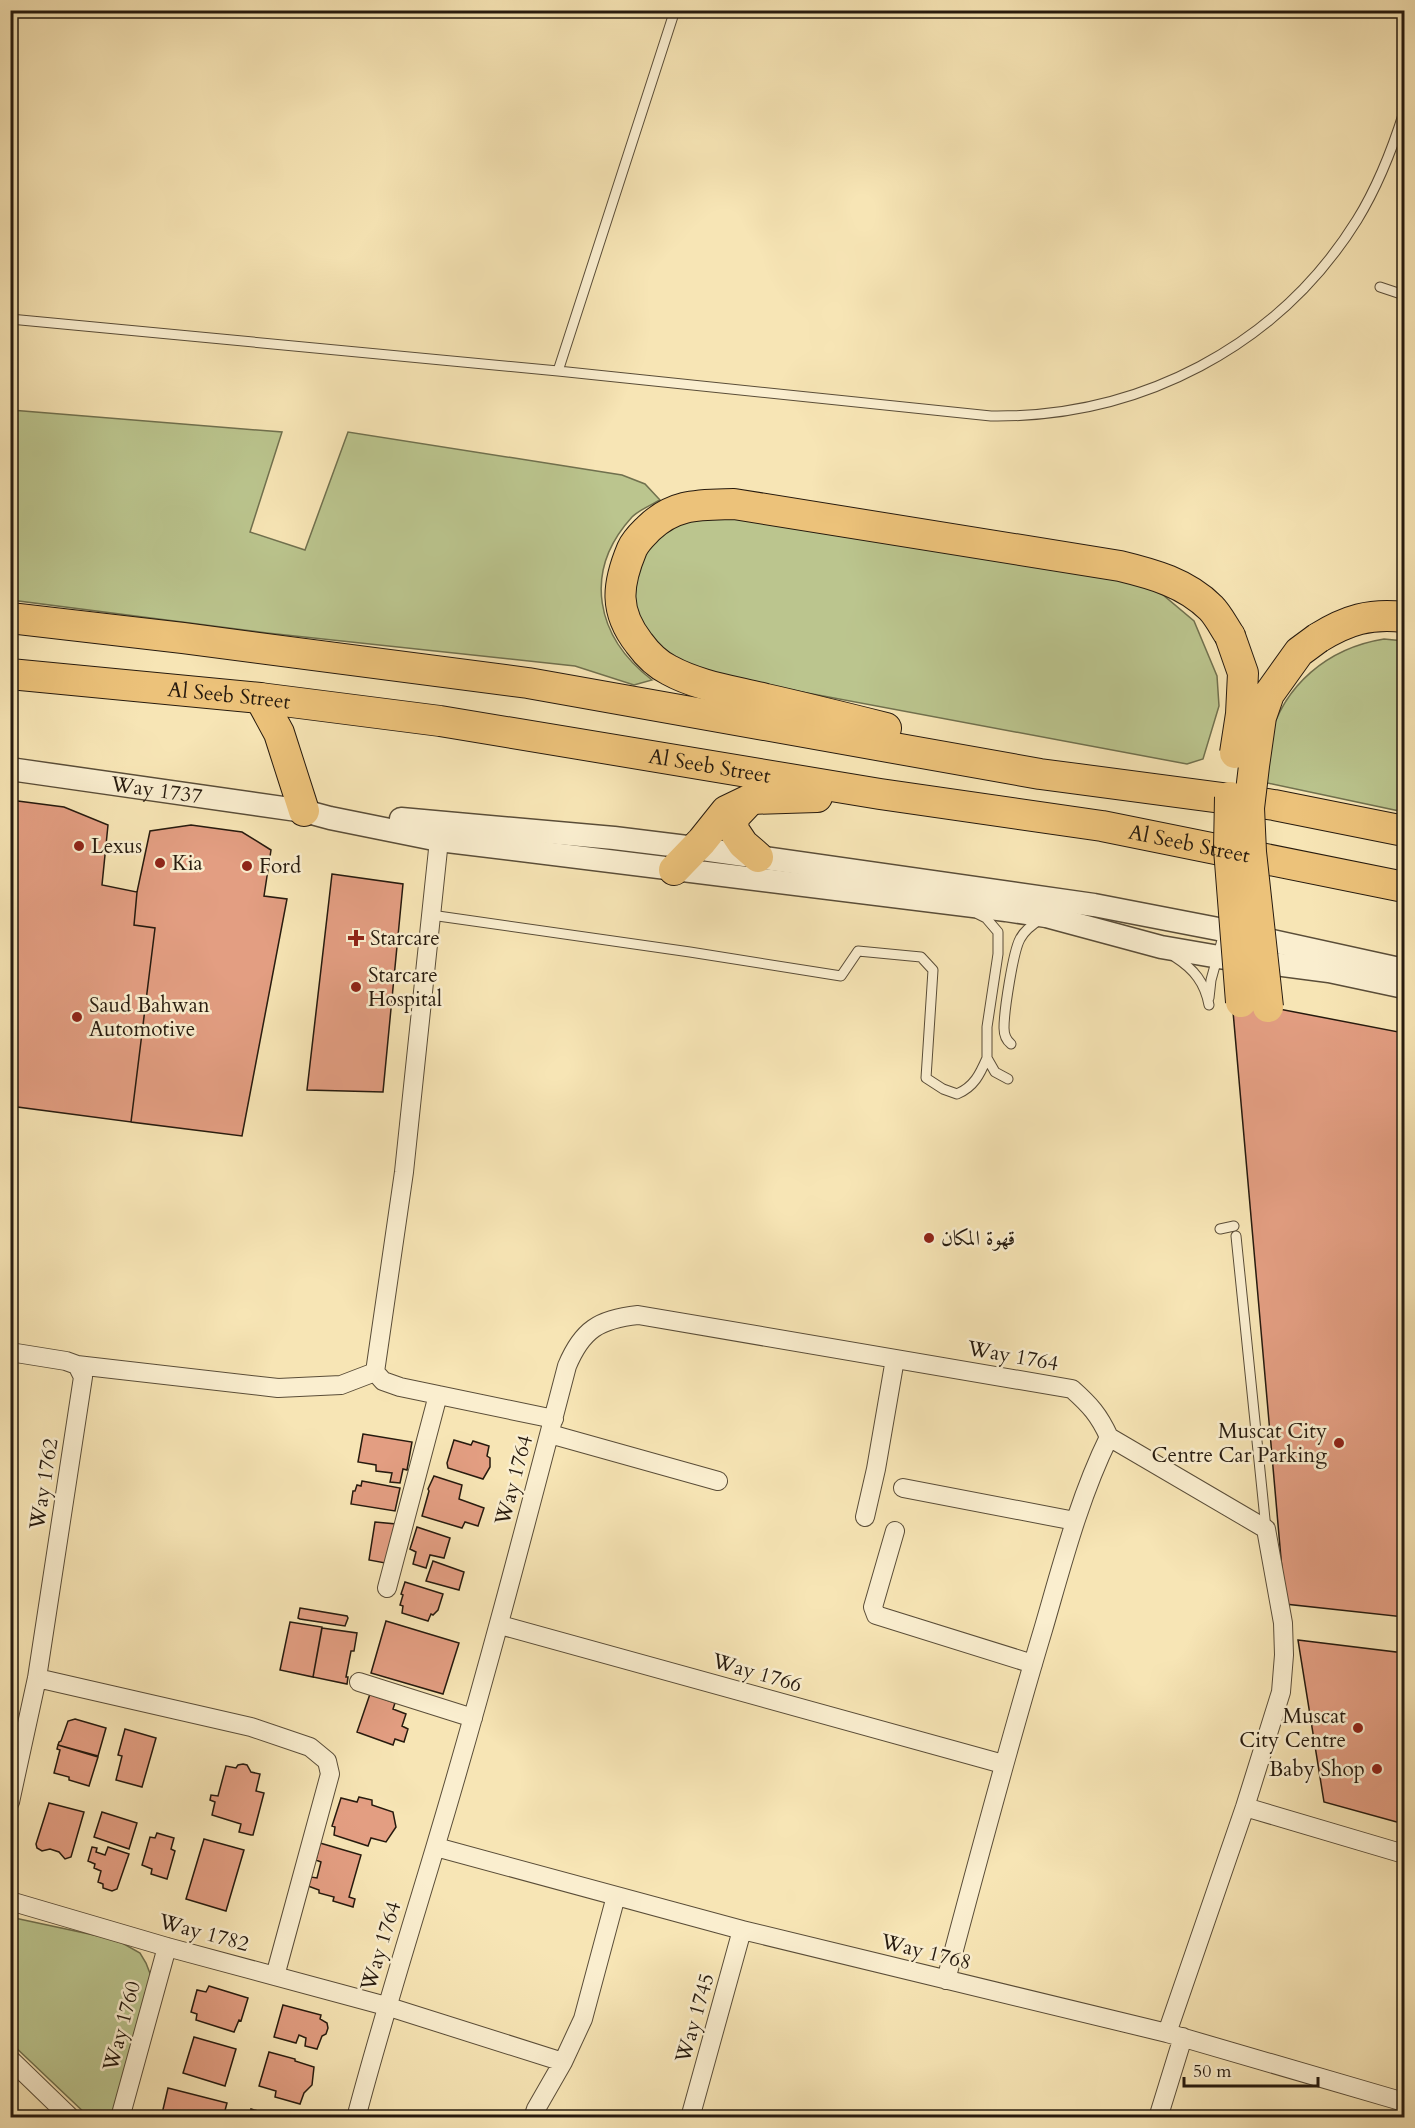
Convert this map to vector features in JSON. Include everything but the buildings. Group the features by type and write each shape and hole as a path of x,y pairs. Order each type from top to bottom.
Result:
{"highway":[{"path":"1040,774 1014,758 711,686 669,670 647,654 629,630 622,613 620,593 624,569 636,541 655,523 675,510 695,505 734,504 1120,566 1159,576 1188,590 1211,608 1230,636 1243,673 1241,714 1233,767 1229,849 1254,1004 1249,808 1262,717 1269,694 1299,652 1339,625 1363,618 1404,617"},
{"path":"10,618 528,683 1040,774 1274,805 1404,831"},
{"name":"Al Seeb Street","path":"10,674 260,698 440,722 880,794 1102,826 1404,887"},
{"path":"260,698 279,733 304,811"},
{"path":"674,870 726,811 752,800 880,794"},
{"path":"752,800 734,817 733,829 743,844 758,857"}],"street":[{"name":"Way 1737","path":"10,769 304,811"},
{"path":"304,811 336,810 435,823 614,838 1094,905 1404,970"},
{"path":"304,811 439,840 1046,916 1161,947 1219,957 1329,970 1404,987"},
{"path":"439,840 404,1172 375,1372 383,1381 400,1387 438,1395 552,1427 718,1481"},
{"name":"Way 1764","path":"356,2118 386,2006 436,1847 500,1624 567,1366 585,1335 615,1317 638,1315 1071,1389 1090,1404 1109,1437"},
{"path":"10,1352 66,1361 77,1365 278,1388 341,1385 375,1372"},
{"path":"865,1517 876,1469 895,1359"},
{"name":"Way 1762","path":"10,1802 37,1678 83,1377 77,1365"},
{"path":"387,1588 438,1395"},
{"path":"946,1980 1003,1764 1033,1664 1076,1521 1097,1461 1109,1437 1266,1529 1283,1623 1284,1655 1281,1692 1175,2035 1158,2118"},
{"path":"903,1488 1076,1521"},
{"path":"895,1531 873,1607 876,1615 1033,1664"},
{"name":"Way 1766","path":"500,1624 1003,1764"},
{"path":"37,1678 251,1727 310,1747 327,1761 330,1774 274,1976"},
{"path":"359,1682 473,1718"},
{"path":"1245,1807 1404,1854"},
{"name":"Way 1768","path":"436,1847 742,1930 1175,2035 1404,2102"},
{"path":"533,2118 583,2019 616,1896"},
{"name":"Way 1782","path":"10,1901 167,1947 386,2006 563,2062"},
{"name":"Way 1745","path":"690,2118 742,1930"},
{"name":"Way 1760","path":"120,2118 167,1947"},
{"path":"10,2059 70,2118"}],"lane":[{"path":"558,371 675,10"},
{"path":"10,319 558,371 991,416 1053,414 1114,402 1172,381 1218,356 1259,328 1295,297 1327,261 1357,220 1384,168 1404,112"},
{"path":"1380,287 1404,295"},
{"path":"431,915 690,951 841,976 858,951 921,957 933,970 926,1078 943,1089 957,1094 968,1090 979,1075 987,1058 987,1027 998,954 998,932 986,918 953,903"},
{"path":"1011,1044 1006,1040 1004,1029 1007,999 1020,938 1033,924 1046,916"},
{"path":"1161,947 1190,966 1201,979 1209,1004 1211,980 1225,931"},
{"path":"987,1058 995,1072 1008,1079"},
{"path":"1220,1229 1235,1231 1266,1529"}],"green space":[{"path":"11,410 282,432 250,532 305,550 348,432 622,475 645,484 660,500 635,514 616,538 606,560 602,581 602,603 608,624 618,644 633,663 652,680 634,685 575,666 267,633 11,600"},
{"path":"734,516 1108,574 1143,585 1163,595 1194,621 1217,676 1219,706 1203,759 1187,764 732,679 692,667 657,647 633,610 638,561 660,535 683,522"},
{"path":"1384,639 1404,641 1404,812 1263,782 1269,741 1276,721 1297,686 1327,660 1344,651"},
{"path":"10,1917 117,1940 140,1953 146,1963 151,1976 114,2117 89,2117 11,2043"}],"place":[{"name":"Lexus","path":"79,846"},
{"name":"Kia","path":"160,863"},
{"name":"Ford","path":"247,866"},
{"name":"Starcare","path":"356,938"},
{"name":"Starcare Hospital","path":"356,987"},
{"name":"Saud Bahwan Automotive","path":"77,1017"},
{"name":"قهوة المكان","path":"929,1238"},
{"name":"Muscat City Centre Car Parking","path":"1339,1443"},
{"name":"Muscat City Centre","path":"1358,1728"},
{"name":"Baby Shop","path":"1377,1769"}]}
